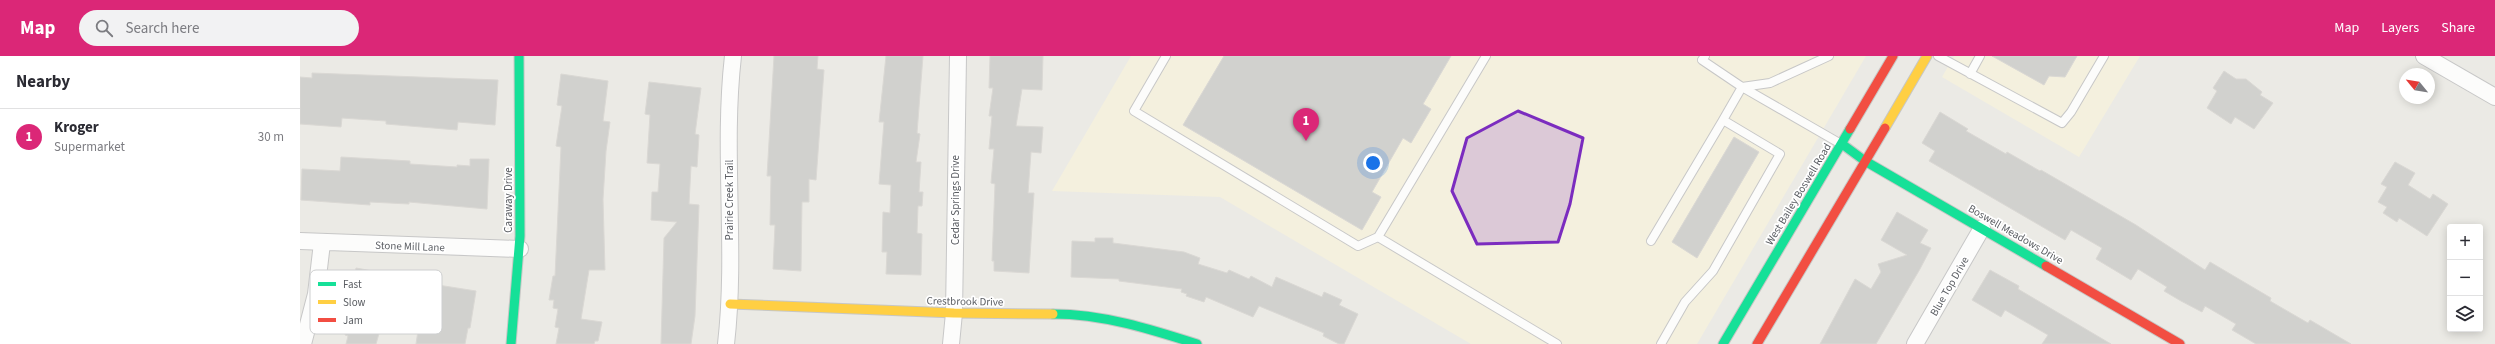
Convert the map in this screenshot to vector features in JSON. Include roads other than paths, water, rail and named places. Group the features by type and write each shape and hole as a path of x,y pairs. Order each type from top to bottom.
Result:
{"street":[{"name":"Caraway Drive","path":"511,344 517,308 520,249 519,56"},
{"name":"Prairie Creek Trail","path":"726,344 730,304 728,189 733,56"},
{"name":"Cedar Springs Drive","path":"951,344 954,313 958,56"},
{"name":"West Bailey Boswell Road","path":"1723,344 1893,56"},
{"path":"1757,344 1927,56"},
{"path":"2424,56 2495,97"},
{"name":"Boswell Meadows Drive","path":"1842,144 1865,161 2180,344"},
{"name":"Blue Top Drive","path":"1915,344 1982,228"},
{"name":"Stone Mill Lane","path":"300,242 520,249"},
{"path":"319,270 322,243"},
{"name":"Crestbrook Drive","path":"730,304 954,313 1059,314 1102,318 1143,327 1197,344"},
{"path":"303,344 310,317"}],"lane":[{"path":"1166,56 1134,111 1358,246 1378,237 1486,56"},
{"path":"1705,56 1702,60 1742,87 1842,144"},
{"path":"1742,87 1770,83 1829,56"},
{"path":"1938,56 2062,123 2071,112 2104,56"},
{"path":"1970,74 1980,56"},
{"path":"1651,241 1742,87"},
{"path":"1661,344 1685,302 1713,272 1780,154 1723,120"},
{"path":"1378,237 1557,344"}],"place":[{"name":"Kroger","path":"1306,141"}]}
